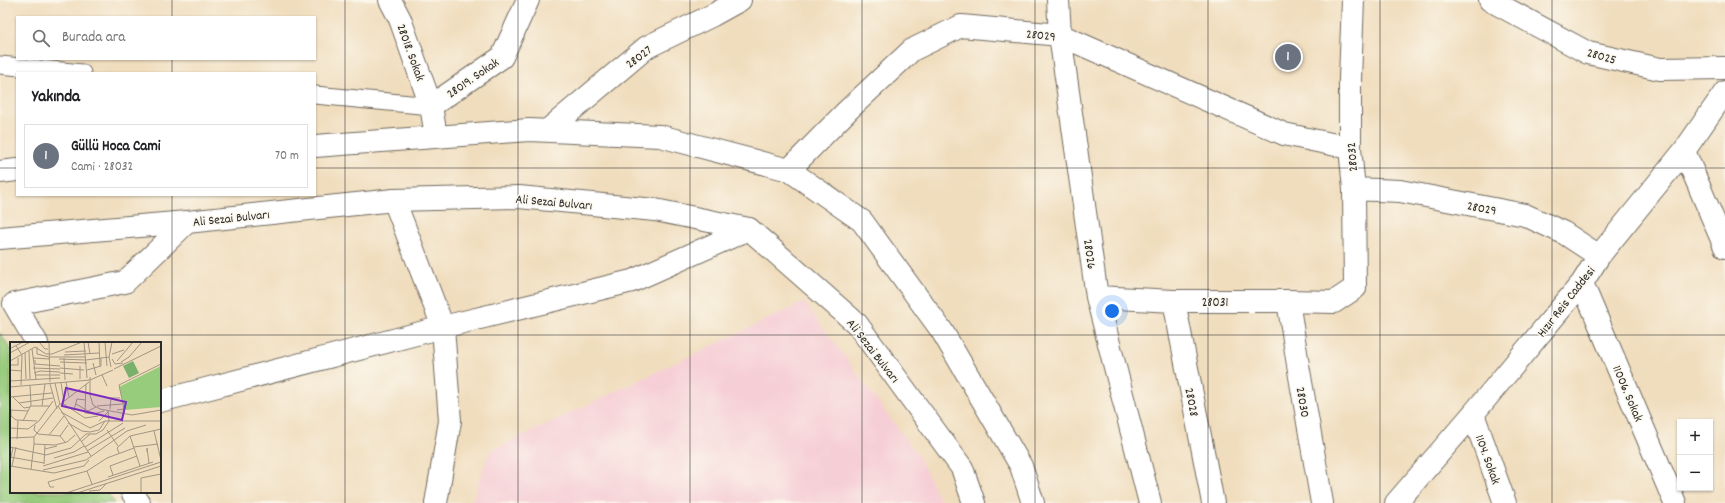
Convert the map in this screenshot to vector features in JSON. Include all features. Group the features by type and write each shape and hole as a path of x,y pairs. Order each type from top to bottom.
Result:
{"street":[{"name":"28018. Sokak","path":"390,0 400,19 431,106"},
{"name":"28019. Sokak","path":"431,106 502,57 528,0"},
{"name":"28027","path":"548,130 647,47 710,7 740,0"},
{"name":"28026","path":"1058,0 1060,35 1097,297 1150,503"},
{"name":"28032","path":"1334,302 1355,288 1354,190 1350,148 1350,79 1353,0"},
{"name":"28025","path":"1490,0 1588,53 1660,69 1725,68"},
{"name":"28029","path":"789,170 847,111 912,50 961,26 1060,35 1284,134 1350,148"},
{"name":"Hızır Reis Caddesi","path":"1396,503 1473,414 1582,283 1599,256 1684,151 1725,92"},
{"path":"431,106 436,136"},
{"path":"316,146 436,136 548,130 660,136 789,170 862,221 942,331 1022,466 1033,503"},
{"path":"1684,151 1725,247"},
{"path":"0,172 16,170"},
{"name":"28029","path":"1354,190 1400,192 1525,215 1564,233 1599,256"},
{"name":"Ali Sezai Bulvarı","path":"0,238 187,222 394,200 519,197 656,210 750,229 857,324 962,468 974,503"},
{"path":"394,200 443,327 450,421 436,503"},
{"path":"37,342 14,304 125,282 187,222"},
{"path":"161,401 443,327 632,280 750,229"},
{"name":"11006. Sokak","path":"1582,283 1676,503"},
{"name":"28031","path":"1097,297 1174,301 1334,302"},
{"name":"28028","path":"1174,301 1213,503"},
{"name":"28030","path":"1288,301 1322,503"},
{"name":"1104. Sokak","path":"1473,414 1505,503"},
{"path":"133,493 139,503"}],"lane":[{"path":"0,65 72,72"},
{"path":"316,95 431,106"}],"shaded area":[{"path":"804,302 919,457 941,503 471,503 490,451"}],"green space":[{"path":"0,333 10,348 10,493 108,493 114,503 0,503"}],"place":[{"name":"Güllü Hoca Cami","path":"1288,57"}]}
